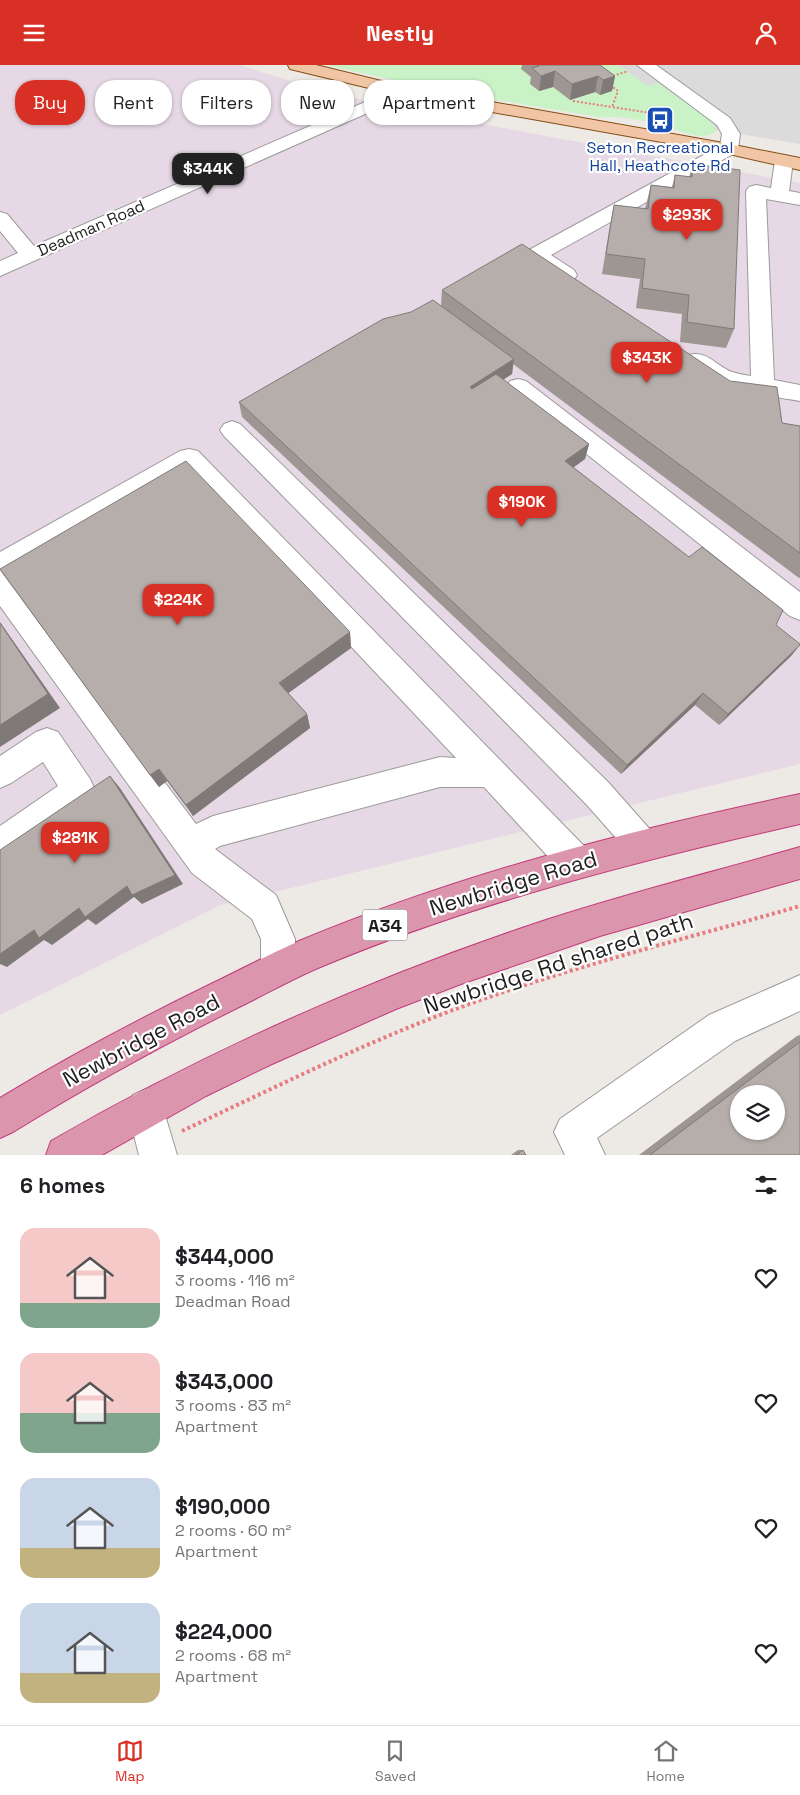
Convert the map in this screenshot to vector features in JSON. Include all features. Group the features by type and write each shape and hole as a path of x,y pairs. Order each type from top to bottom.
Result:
{"highway":[{"name":"Newbridge Road","path":"0,1119 60,1082 184,1016 308,954 414,914 530,875 693,831 800,809"},
{"path":"70,1154 146,1108 260,1050 330,1018 458,967 602,918 800,863"}],"main road":[{"path":"296,65 364,82"},
{"path":"494,107 728,149 792,163"}],"street":[{"path":"586,287 536,255 728,149 730,134 724,122 645,65"},
{"name":"Deadman Road","path":"0,269 364,108"},
{"path":"779,195 792,163"},
{"path":"763,386 756,191 800,199"},
{"path":"0,218 31,255"},
{"path":"684,352 725,379 800,393"},
{"path":"518,387 800,607"},
{"path":"232,430 597,793 643,845"},
{"path":"0,565 189,458 576,863"},
{"path":"0,585 204,861 264,907 278,939 278,969"},
{"path":"0,773 47,743 79,790 0,845"},
{"path":"192,846 213,832 440,772 491,773"},
{"path":"586,1155 573,1132 722,1029 800,993"},
{"path":"146,1108 157,1151"}],"path":[{"path":"613,79 613,77 645,65"},
{"path":"605,81 618,91 612,107"},
{"path":"568,100 651,113"},
{"name":"Newbridge Rd shared path","path":"157,1151 184,1130 354,1051 428,1020 522,986 800,907"}],"shaded area":[{"path":"0,65 239,65 288,80 281,80 281,125 354,125 354,98 364,100 364,125 487,125 800,183 800,764 221,905 0,1015"},
{"path":"619,65 800,65 800,144 717,130 708,119 658,83 648,86"},
{"path":"619,65 645,65 666,80 648,86"}],"green space":[{"path":"325,65 619,65 648,86 658,83 708,119 717,130 703,136 694,135 653,122 620,117 598,117 494,99 494,80 396,80"}],"building":[{"path":"537,65 600,65 615,76 603,80 598,76 572,84 555,71 541,76 532,68 539,66"},
{"path":"693,164 740,170 734,329 687,322 689,295 642,288 645,259 606,254 614,205 648,209 651,185 674,188 675,175 692,177"},
{"path":"522,244 730,381 777,387 782,423 800,426 800,553 442,290"},
{"path":"433,300 514,359 470,387 472,389 496,374 589,444 565,461 689,557 702,547 783,610 776,625 800,645 728,714 703,693 627,765 239,402 383,319 411,312"},
{"path":"186,461 350,632 279,683 307,714 186,805 159,769 150,775 0,569"},
{"path":"0,623 48,694 0,725"},
{"path":"110,776 175,875 132,895 127,886 85,917 79,908 39,938 34,930 0,954 0,850"},
{"path":"800,1042 800,1155 650,1155 730,1095 730,1140 785,1140 785,1085 743,1085"},
{"path":"523,1150 526,1155 516,1155"}],"place":[{"name":"Seton Recreational Hall, Heathcote Rd","path":"660,120"}]}
